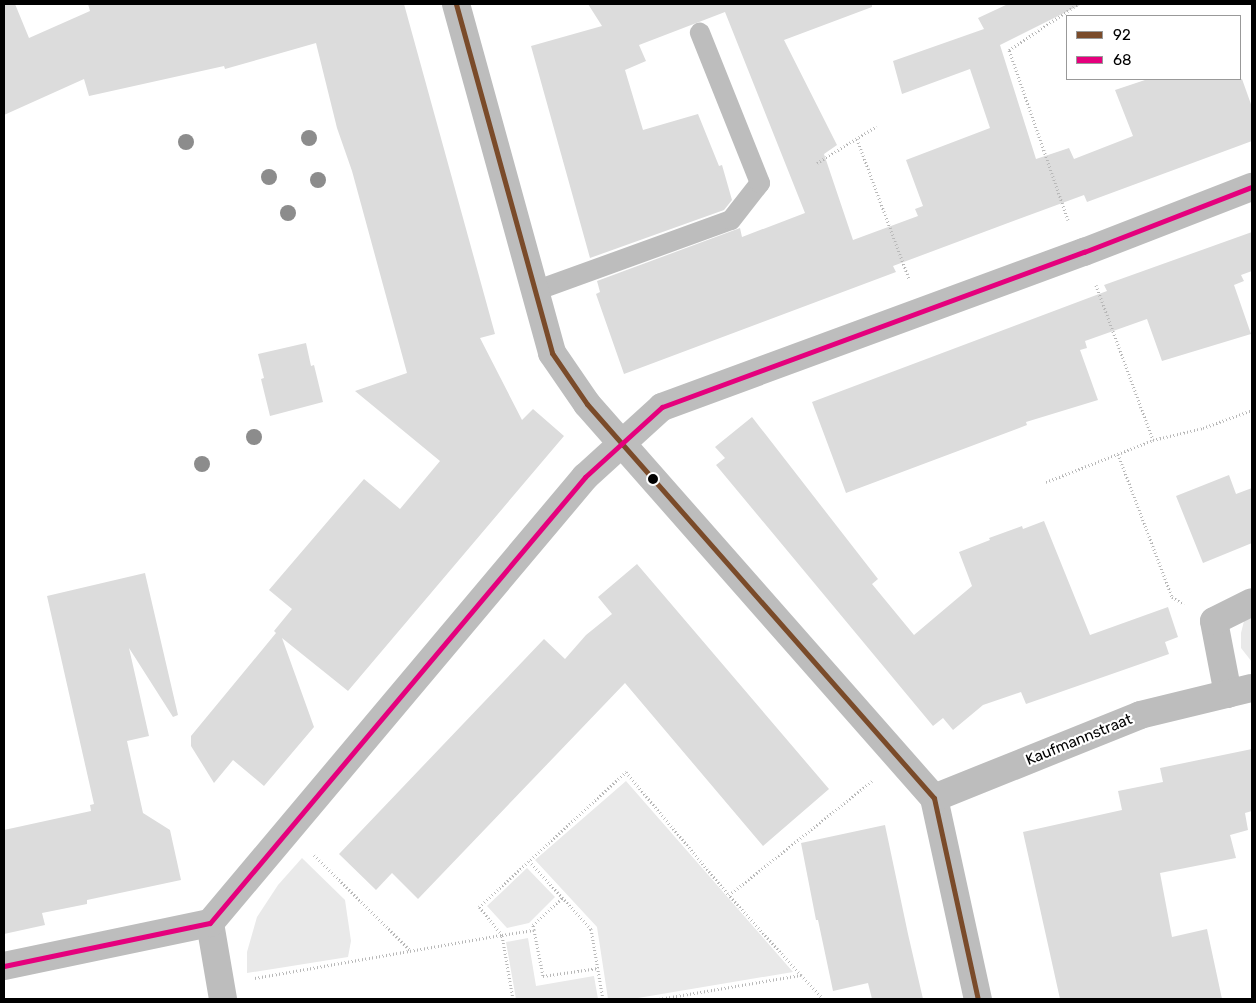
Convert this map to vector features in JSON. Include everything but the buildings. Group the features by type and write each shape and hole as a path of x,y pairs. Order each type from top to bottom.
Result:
{"street":[{"path":"456,4 552,353 587,404 934,798 978,999"},
{"path":"4,966 210,922 585,476 662,407 1084,252 1252,187"},
{"path":"1214,621 1252,602"},
{"name":"Kaufmannstraat","path":"934,798 1140,715 1240,691 1214,621"},
{"path":"210,922 222,992"}],"lane":[{"path":"535,291 731,220 760,183 700,33"}],"path":[{"path":"1078,4 1009,50 1071,226 1084,252 1153,440"},
{"path":"817,163 877,126"},
{"path":"857,139 921,312"},
{"path":"1046,482 1153,440 1203,428 1252,410"},
{"path":"1118,454 1172,596 1214,621"},
{"path":"729,894 900,759"},
{"path":"513,999 502,935 479,907 626,772 729,894 823,999"},
{"path":"289,830 411,951"},
{"path":"529,861 591,929 604,999"},
{"path":"562,897 533,925 543,976 598,968"},
{"path":"222,992 411,951 534,930"},
{"path":"659,999 802,975"}],"shaded area":[{"path":"1252,616 1252,662 1241,648 1241,633 1244,621"},
{"path":"626,781 793,972 632,999 608,999 597,927 535,860"},
{"path":"302,858 345,900 351,941 348,957 247,973 247,952 257,917 278,885"},
{"path":"527,868 555,897 529,923 507,928 487,906"},
{"path":"528,938 536,986 594,976 598,999 516,999 506,942"}],"transit line":[{"name":"92","path":"456,4 552,353 587,404 934,798 978,999"},
{"name":"68","path":"4,966 210,923 585,477 662,407 1084,252 1252,187"}]}
